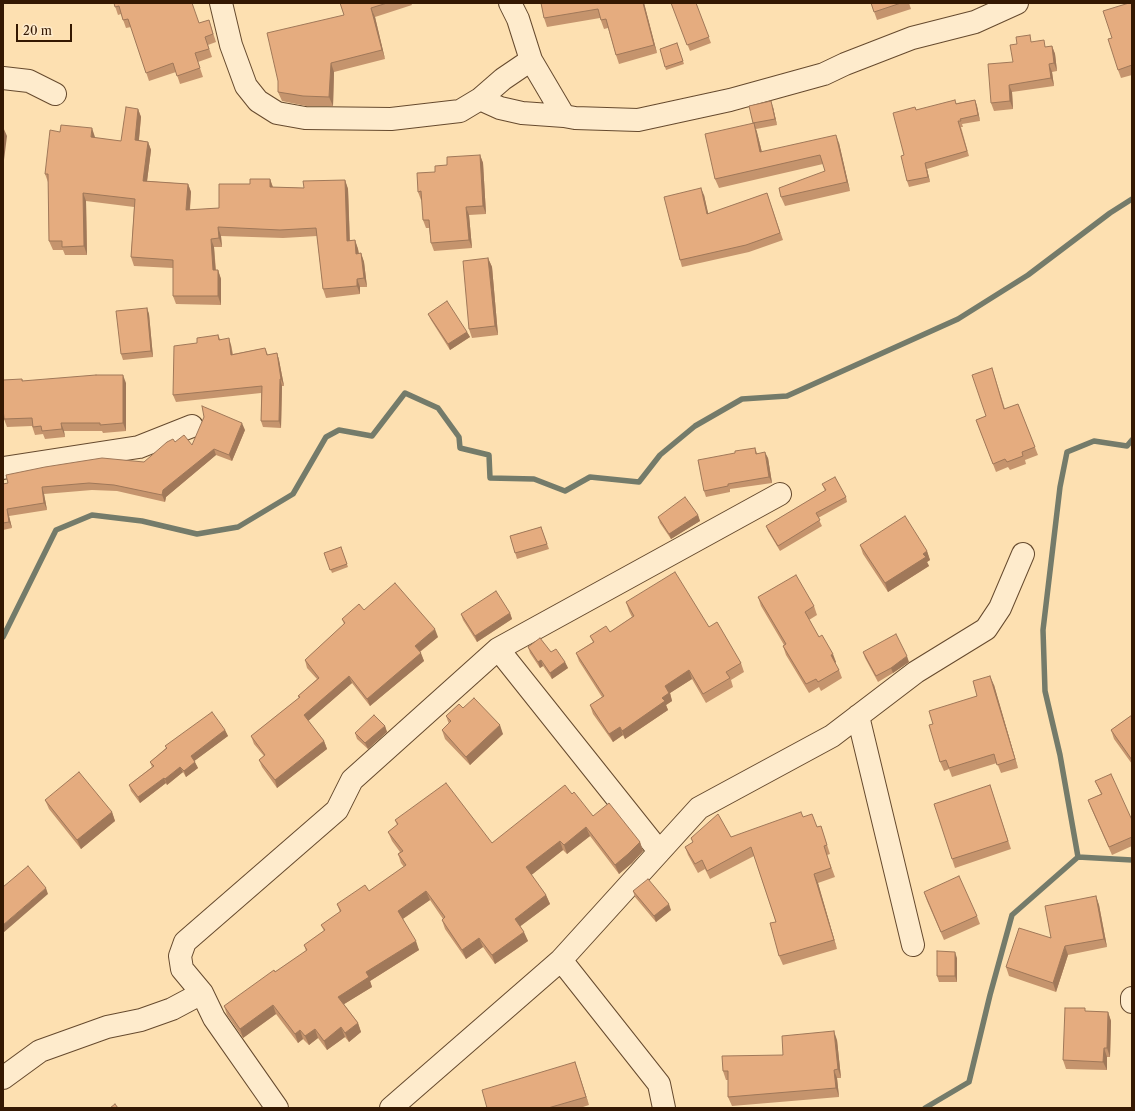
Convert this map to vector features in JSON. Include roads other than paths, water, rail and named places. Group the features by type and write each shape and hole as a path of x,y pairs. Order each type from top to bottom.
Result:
{"street":[{"path":"220,3 231,45 246,86 258,101 277,113 305,118 391,119 460,111 480,99 503,79 531,60"},
{"path":"510,3 518,19 531,60 564,116"},
{"path":"480,99 500,108 522,113 575,118 638,120 730,100 824,74 844,64 912,38 975,22 1017,3"},
{"path":"3,78 29,81 55,94"},
{"path":"3,468 140,447 192,426"},
{"path":"278,1108 214,1018 202,993 182,970 180,956 185,942 337,810 352,780 498,649 780,494"},
{"path":"391,1108 561,960 699,808 832,736 916,672 986,629 1000,608 1023,554"},
{"path":"498,649 660,851"},
{"path":"858,716 913,945"},
{"path":"561,960 659,1084 664,1108"},
{"path":"3,1078 40,1051 107,1027 141,1020 172,1009 202,993"}],"waterway":[{"path":"3,637 56,530 92,515 142,521 197,534 238,527 293,494 326,437 339,430 372,436 405,393 438,408 459,437 460,448 489,455 490,478 534,479 565,491 590,477 639,482 660,455 695,426 742,399 787,396 958,319 1028,275 1110,213 1132,199"},
{"path":"1078,857 1060,755 1045,691 1043,630 1060,487 1067,452 1094,441 1127,446 1132,440"},
{"path":"925,1108 969,1082 990,995 1012,915 1078,857 1132,860"}]}
